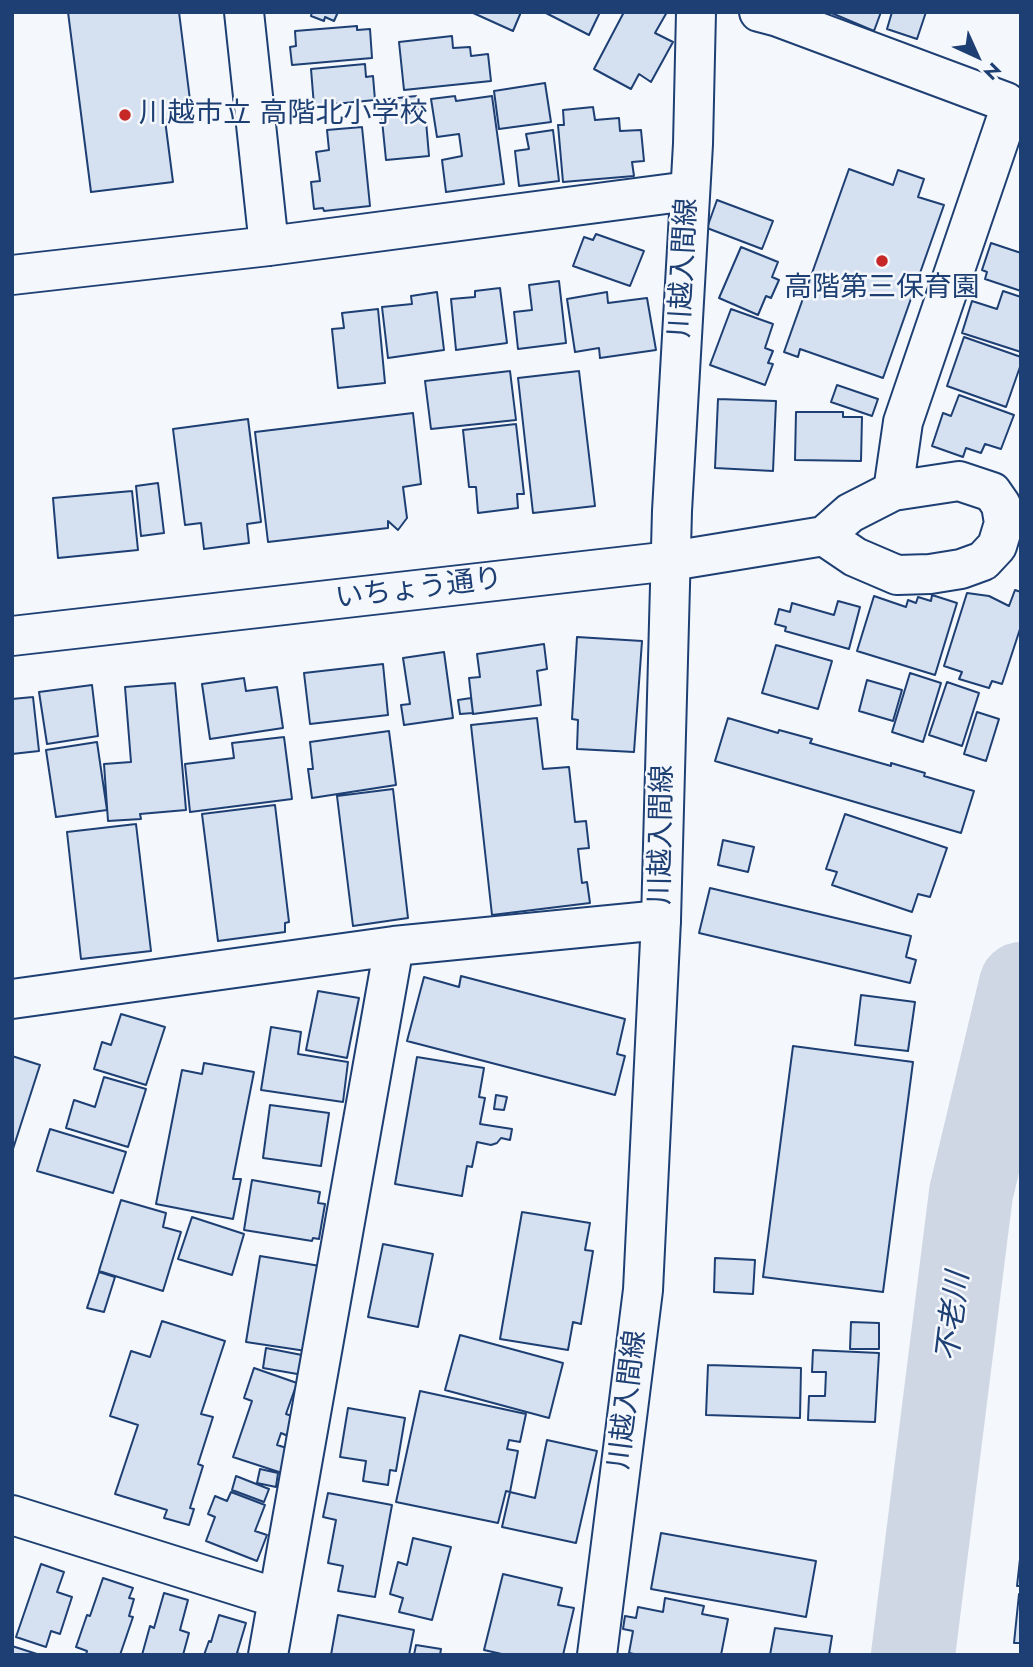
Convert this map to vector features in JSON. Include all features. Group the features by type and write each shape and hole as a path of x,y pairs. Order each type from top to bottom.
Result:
{"street":[{"path":"244,12 270,246"},
{"name":"川越入間線","path":"597,1655 643,1290 661,920 671,561 693,144 696,12"},
{"path":"773,14 1006,102 1010,108 903,422 893,491"},
{"path":"12,275 270,246 689,191"},
{"path":"959,481 992,492 1001,505 1004,523 997,546 983,561 961,569 930,574 897,575 855,557 824,536 850,513 893,491 959,481"},
{"name":"いちょう通り","path":"12,636 671,561 824,536"},
{"path":"12,999 394,946 661,920"},
{"path":"268,1655 394,946"},
{"path":"12,1515 277,1598"}],"building":[{"path":"68,12 179,12 192,116 165,120 173,182 91,192"},
{"path":"312,12 338,12 334,21 325,17 324,21 311,16"},
{"path":"471,12 521,12 513,31"},
{"path":"544,12 600,12 589,35"},
{"path":"624,12 667,12 655,33 673,42 651,82 639,74 631,89 594,69"},
{"path":"829,12 881,12 874,31"},
{"path":"892,12 926,12 917,39 887,29"},
{"path":"357,26 357,30 370,29 372,58 292,65 290,47 296,46 295,31"},
{"path":"452,36 453,48 470,47 471,56 488,54 491,81 404,90 399,42"},
{"path":"365,64 366,77 373,76 375,100 314,106 311,69"},
{"path":"545,83 551,122 499,129 494,91"},
{"path":"416,96 419,122 426,121 429,156 386,160 380,100"},
{"path":"455,96 456,101 492,96 504,184 446,192 442,160 462,156 459,134 437,137 431,99"},
{"path":"593,107 595,120 619,118 620,131 641,130 644,161 632,162 634,176 563,182 558,125 564,125 563,110"},
{"path":"362,127 370,206 324,211 323,208 314,209 311,182 320,181 316,152 329,150 327,130"},
{"path":"553,130 559,181 519,186 515,151 529,149 526,134"},
{"path":"849,169 893,185 898,170 924,179 918,197 944,205 883,378 800,349 798,357 784,352"},
{"path":"717,200 773,221 762,249 707,228"},
{"path":"596,234 644,251 630,286 573,266 584,237 593,240"},
{"path":"991,243 1021,253 1021,291 985,279 987,272 982,270"},
{"path":"741,247 778,262 772,277 779,280 771,298 766,296 758,315 719,298"},
{"path":"559,281 566,343 518,349 514,312 532,310 529,285"},
{"path":"500,288 507,343 456,350 451,299 475,297 475,291"},
{"path":"1003,291 1021,297 1021,352 962,333 972,301 997,309"},
{"path":"437,292 444,350 388,358 382,307 412,304 411,296"},
{"path":"607,292 608,303 647,298 656,350 600,358 599,348 575,352 567,299"},
{"path":"378,309 385,383 338,388 332,329 344,328 342,313"},
{"path":"731,309 773,324 765,348 773,351 768,363 773,364 765,385 710,365"},
{"path":"964,337 1021,357 1006,407 947,386"},
{"path":"510,371 516,420 431,429 425,381"},
{"path":"579,371 595,506 533,513 518,378"},
{"path":"837,385 878,399 872,416 831,402"},
{"path":"959,395 1014,415 1001,449 985,444 981,453 966,448 963,457 932,446 943,413 951,416"},
{"path":"718,399 776,401 773,471 715,468"},
{"path":"796,412 843,412 843,417 862,417 861,461 795,460"},
{"path":"413,413 421,484 403,487 407,518 398,530 388,521 388,528 268,542 255,432"},
{"path":"248,419 261,522 247,524 249,543 204,549 201,523 185,525 173,429"},
{"path":"516,424 524,494 517,494 518,508 478,513 476,487 469,487 463,430"},
{"path":"158,483 164,533 141,536 136,486"},
{"path":"132,491 138,550 58,558 53,498"},
{"path":"1015,590 1021,592 1021,626 1002,684 992,681 989,688 959,679 962,672 944,666 967,593 989,596 1009,606"},
{"path":"932,595 957,603 935,675 857,651 874,596 906,607 908,600 916,603 918,597 931,601"},
{"path":"838,601 860,607 849,649 785,631 786,627 775,624 779,609 790,612 792,603 834,615"},
{"path":"577,637 642,641 634,752 577,749 578,720 572,719"},
{"path":"544,644 547,669 537,671 541,705 473,714 469,678 480,677 477,654"},
{"path":"776,645 832,661 818,709 762,693"},
{"path":"444,652 453,718 404,725 401,705 410,704 403,658"},
{"path":"383,664 388,715 310,724 304,673"},
{"path":"910,673 941,683 923,742 892,732"},
{"path":"244,678 246,691 277,687 283,728 210,739 202,684"},
{"path":"867,680 902,690 893,721 859,711"},
{"path":"947,682 979,693 962,746 929,735"},
{"path":"175,683 186,810 140,814 141,819 108,821 104,764 131,762 125,687"},
{"path":"92,685 98,736 47,744 39,692"},
{"path":"33,697 39,751 12,754 12,699"},
{"path":"471,698 473,713 460,714 458,700"},
{"path":"977,712 999,719 986,761 964,754"},
{"path":"537,718 543,769 569,767 575,822 586,821 589,848 578,849 582,883 587,882 590,903 492,915 471,725"},
{"path":"728,718 778,733 779,730 812,739 810,743 891,766 891,763 974,791 961,833 715,761"},
{"path":"389,731 396,785 312,798 308,769 313,769 310,742"},
{"path":"284,737 292,799 190,812 185,764 234,758 232,743"},
{"path":"97,742 107,810 56,817 46,750"},
{"path":"393,789 408,918 353,926 337,796"},
{"path":"275,805 289,922 285,923 285,932 218,941 202,814"},
{"path":"845,814 947,848 930,897 918,894 912,912 832,885 837,872 826,869"},
{"path":"136,824 151,951 81,959 67,832"},
{"path":"723,840 754,847 748,872 718,865"},
{"path":"710,888 911,936 906,957 916,960 910,983 699,933"},
{"path":"461,976 625,1019 617,1054 625,1056 615,1095 407,1041 424,977 459,987"},
{"path":"318,991 359,998 347,1058 306,1050"},
{"path":"861,995 915,1002 908,1051 855,1045"},
{"path":"121,1014 165,1027 146,1085 94,1069 102,1042 111,1045"},
{"path":"271,1027 301,1032 298,1054 348,1062 343,1102 261,1090"},
{"path":"793,1046 913,1062 883,1292 763,1277"},
{"path":"12,1056 40,1065 12,1152"},
{"path":"417,1057 484,1068 479,1097 485,1098 480,1124 512,1129 510,1140 501,1138 491,1145 477,1142 472,1167 467,1166 462,1196 395,1184"},
{"path":"204,1063 254,1072 233,1179 241,1179 233,1219 156,1204 182,1070 202,1074"},
{"path":"104,1077 146,1089 128,1147 66,1128 74,1100 95,1107"},
{"path":"496,1095 507,1097 504,1110 494,1109"},
{"path":"270,1105 329,1113 321,1166 263,1158"},
{"path":"50,1129 126,1152 113,1193 37,1171"},
{"path":"252,1180 320,1192 318,1203 325,1204 319,1239 313,1238 312,1241 244,1230"},
{"path":"121,1200 166,1213 163,1227 181,1232 163,1291 99,1271"},
{"path":"522,1212 590,1223 585,1250 593,1251 581,1324 573,1322 568,1350 500,1339"},
{"path":"192,1217 244,1234 232,1275 178,1259"},
{"path":"383,1244 433,1254 418,1327 368,1317"},
{"path":"260,1256 320,1266 306,1351 246,1342"},
{"path":"715,1258 755,1260 753,1294 714,1292"},
{"path":"99,1272 115,1277 104,1312 87,1308"},
{"path":"162,1321 225,1341 201,1414 213,1417 198,1464 203,1466 190,1508 194,1509 189,1525 164,1518 167,1510 115,1494 138,1425 110,1416 131,1351 150,1357"},
{"path":"851,1322 879,1323 879,1349 850,1349"},
{"path":"460,1335 563,1363 549,1418 445,1390"},
{"path":"266,1348 307,1356 303,1375 263,1368"},
{"path":"813,1350 879,1353 875,1422 808,1420 809,1396 825,1396 826,1372 812,1372"},
{"path":"708,1365 801,1368 800,1418 706,1415"},
{"path":"254,1368 297,1383 286,1414 295,1417 288,1436 281,1433 277,1445 290,1449 282,1473 233,1457 252,1401 244,1398"},
{"path":"420,1391 526,1414 520,1442 509,1440 507,1449 518,1451 510,1492 506,1491 498,1523 396,1502"},
{"path":"348,1408 405,1418 396,1471 390,1470 388,1485 363,1481 366,1461 340,1457"},
{"path":"547,1440 597,1451 576,1543 502,1527 510,1492 535,1498"},
{"path":"260,1469 278,1473 276,1487 257,1483"},
{"path":"236,1476 269,1489 264,1502 232,1490"},
{"path":"231,1492 265,1505 255,1531 267,1535 257,1561 206,1541 215,1517 208,1514 215,1496 227,1501"},
{"path":"328,1493 392,1505 375,1597 338,1591 343,1566 328,1563 336,1520 323,1517"},
{"path":"661,1533 816,1561 806,1617 651,1589"},
{"path":"413,1538 451,1547 432,1620 399,1612 403,1598 390,1594 398,1562 407,1565"},
{"path":"1021,1550 1021,1586 1017,1586"},
{"path":"41,1564 64,1572 57,1592 72,1597 60,1634 51,1631 46,1647 16,1637"},
{"path":"503,1574 562,1588 558,1605 574,1608 563,1655 506,1655 484,1650"},
{"path":"103,1578 133,1588 129,1598 134,1599 129,1616 133,1617 120,1655 86,1655 87,1651 76,1647"},
{"path":"164,1593 188,1600 180,1630 189,1633 183,1655 142,1655 150,1626 154,1628"},
{"path":"1019,1594 1021,1643 1014,1643"},
{"path":"665,1598 704,1606 702,1614 728,1619 721,1655 629,1653 633,1631 623,1629 625,1616 636,1618 638,1607 663,1612"},
{"path":"219,1615 246,1623 237,1653 244,1655 204,1655"},
{"path":"338,1615 414,1630 409,1655 331,1655"},
{"path":"775,1628 832,1636 829,1655 770,1655"},
{"path":"416,1645 441,1649 440,1655 414,1655"},
{"path":"12,1646 40,1655 12,1655"}],"waterway":[{"name":"不老川","path":"913,1655 971,1193 1021,984"}],"place":[{"name":"川越市立 高階北小学校","path":"125,115"},
{"name":"高階第三保育園","path":"882,261"}]}
